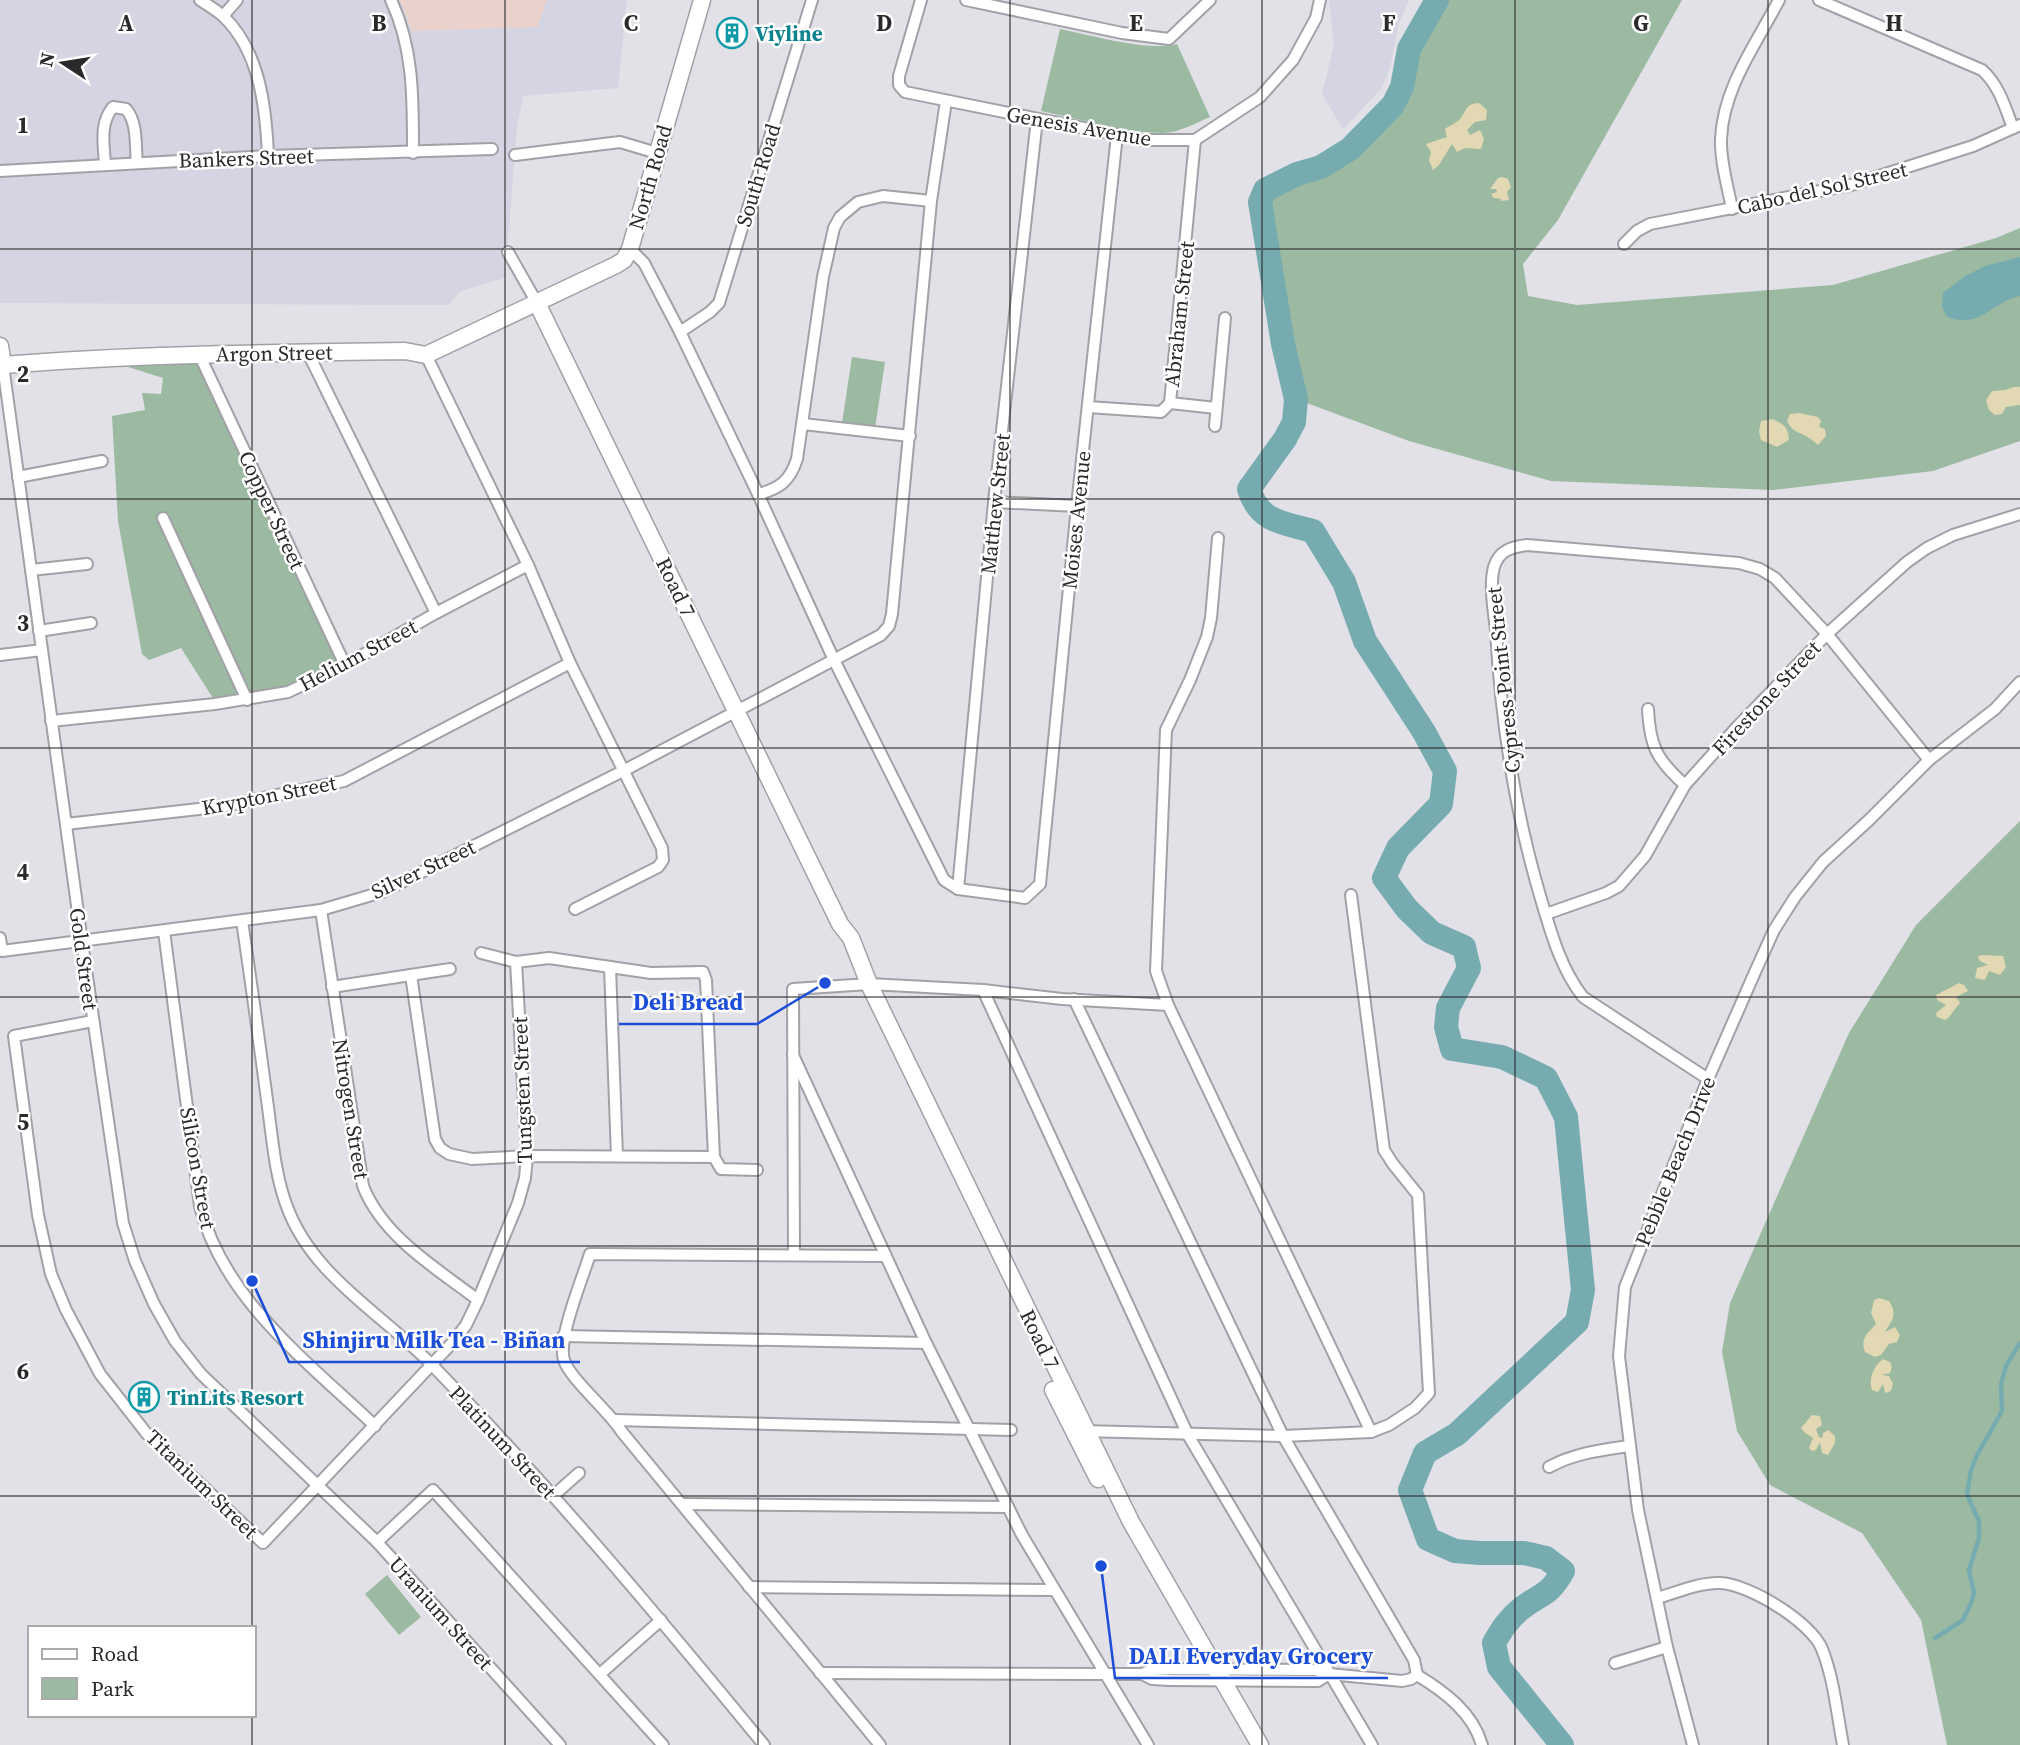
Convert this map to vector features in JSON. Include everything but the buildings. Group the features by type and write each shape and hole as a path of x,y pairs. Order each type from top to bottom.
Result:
{"street":[{"path":"200,0 223,16 251,58 259,79 267,125 268,156"},
{"path":"223,16 237,0"},
{"path":"391,0 403,33 412,71 413,153"},
{"name":"North Road","path":"537,303 616,265 624,260 630,249 702,0"},
{"name":"South Road","path":"680,332 719,303 812,0"},
{"name":"Genesis Avenue","path":"921,0 900,68 900,85 905,92 1117,135 1167,141 1195,139"},
{"path":"966,0 1148,38 1169,39 1210,0"},
{"path":"1195,139 1260,97 1293,60 1317,18 1320,0"},
{"path":"1731,209 1721,142 1723,118 1729,94 1779,0"},
{"path":"1819,0 1982,70 1991,77 2016,126"},
{"path":"803,424 910,436 931,201 946,101"},
{"path":"106,164 103,128 113,107 127,108 134,121 137,163"},
{"name":"Matthew Street","path":"958,889 994,502 1037,120"},
{"name":"Cabo del Sol Street","path":"1624,244 1637,231 1650,224 1851,185 1973,146 2016,126"},
{"name":"Moises Avenue","path":"958,889 1025,898 1040,884 1117,135"},
{"name":"Abraham Street","path":"1088,407 1161,412 1170,403 1195,139"},
{"path":"515,155 620,142 657,153"},
{"name":"Bankers Street","path":"0,171 268,156 492,149"},
{"path":"758,494 775,490 787,479 797,459 823,276 834,228 840,217 858,202 883,197 931,201"},
{"path":"630,249 644,263 680,332 834,660 944,880 958,889"},
{"name":"Road 7","path":"508,251 537,303 840,924 850,938 865,984 1079,1431 1215,1676 1250,1745"},
{"path":"537,303 426,355 528,565 570,663 662,848 663,860 659,867 575,909"},
{"path":"1215,426 1225,318"},
{"path":"0,346 1,365"},
{"name":"Argon Street","path":"1,365 100,357 199,354 405,351 426,355"},
{"path":"308,353 436,613"},
{"name":"Copper Street","path":"199,354 345,665"},
{"name":"Gold Street","path":"1,365 123,1223 135,1261 154,1304 175,1341 201,1374 318,1485"},
{"path":"1170,403 1216,408"},
{"name":"Silver Street","path":"82,942 321,910 382,892 869,643 889,626 892,614 910,436"},
{"path":"18,477 102,461"},
{"path":"994,502 1077,506"},
{"name":"Firestone Street","path":"1545,914 1606,894 1619,887 1645,856 1685,785 1827,634 1907,562 1953,535 2020,514"},
{"path":"163,518 247,700"},
{"path":"1218,538 1207,637 1166,730 1156,971 1168,1005 1371,1432"},
{"name":"Cypress Point Street","path":"1708,1079 1583,997 1570,981 1545,914 1525,839 1506,740 1493,584 1494,567 1501,554 1512,547 1527,545 1739,563 1760,569 1775,578 1827,634 1929,760"},
{"path":"31,570 87,564"},
{"name":"Helium Street","path":"51,721 247,700 288,692 345,665 528,565"},
{"path":"39,631 91,622"},
{"path":"0,655 42,650"},
{"name":"Krypton Street","path":"65,824 225,806 344,781 570,663"},
{"name":"Pebble Beach Drive","path":"1693,1745 1667,1647 1638,1510 1619,1356 1625,1287 1708,1079 1774,930 1795,897 1823,862 1929,760 1995,709 2020,682"},
{"path":"1648,709 1649,731 1659,759 1685,785"},
{"path":"1079,1431 1283,1436 1371,1432 1389,1425 1415,1408 1429,1393 1418,1195 1384,1150 1351,895"},
{"name":"Nitrogen Street","path":"321,910 359,1167 370,1203 399,1239 478,1300"},
{"name":"Platinum Street","path":"242,921 276,1158 286,1204 303,1239 331,1276 432,1365 553,1496 661,1620 764,1745"},
{"name":"Silicon Street","path":"164,931 200,1206 215,1250 240,1292 292,1347 375,1426"},
{"path":"0,939 2,951 82,942"},
{"path":"481,953 516,962 549,958 651,973 703,972 706,980 714,1157 721,1169 757,1170"},
{"name":"Tungsten Street","path":"318,1485 454,1341 478,1300 518,1203 525,1178 527,1156 516,962"},
{"path":"610,967 617,1156"},
{"path":"332,988 450,969"},
{"path":"411,975 435,1139 440,1148 449,1154 472,1158 714,1157"},
{"path":"794,1255 793,989 865,984 983,990 1168,1005"},
{"path":"983,990 1188,1434 1372,1745"},
{"path":"1074,999 1283,1436 1414,1660 1417,1675 1452,1698 1478,1730 1482,1745"},
{"name":"Titanium Street","path":"93,1021 14,1035 38,1215 51,1274 66,1310 100,1374 147,1434 263,1542 318,1485"},
{"path":"793,1055 926,1343 1008,1507 1053,1590 1148,1745"},
{"path":"880,1745 572,1372 563,1359 563,1336 590,1254 886,1256"},
{"path":"563,1336 926,1343"},
{"path":"614,1420 1011,1430"},
{"path":"1549,1467 1586,1453 1629,1446"},
{"path":"553,1496 579,1473"},
{"name":"Uranium Street","path":"318,1485 377,1542 560,1745"},
{"path":"377,1542 433,1490 663,1745"},
{"path":"681,1504 1008,1507"},
{"path":"1657,1598 1718,1583 1738,1585 1793,1618 1812,1633 1822,1649 1843,1745"},
{"path":"749,1587 1053,1590"},
{"path":"600,1674 661,1620"},
{"path":"1615,1663 1667,1647"},
{"path":"820,1674 1142,1674 1153,1669 1215,1676 1316,1670 1329,1674 1402,1681 1417,1675"},
{"name":"Road 7","path":"1215,1676 1260,1745"}],"shaded area":[{"path":"0,0 627,0 618,88 523,96 517,128 505,278 461,291 448,305 0,303"},
{"path":"400,0 547,0 537,27 412,31"},
{"path":"1329,0 1409,0 1399,23 1390,68 1381,89 1343,129 1322,94 1334,45"}],"green space":[{"path":"1437,0 1682,0 1558,220 1523,264 1528,296 1577,305 1833,285 1996,238 2020,228 2020,441 1933,471 1773,490 1551,481 1409,441 1296,399 1283,344 1260,202 1265,190 1297,174 1321,167 1350,149 1393,105 1402,86 1409,49"},
{"path":"1060,29 1135,44 1177,44 1210,117 1182,129 1164,133 1118,128 1041,111"},
{"path":"196,356 344,666 246,699 216,703 181,648 149,660 142,654 118,521 112,416 145,410 142,393 161,394 163,378 106,360"},
{"path":"852,357 885,362 875,428 842,423"},
{"path":"2020,821 2020,1745 1947,1745 1921,1620 1862,1533 1770,1485 1737,1431 1722,1352 1730,1303 1849,1033 1916,925"},
{"path":"387,1575 421,1617 399,1635 365,1594"}],"sand":[{"path":"1479,103 1487,110 1486,120 1475,122 1467,130 1470,135 1480,130 1484,139 1481,149 1465,148 1457,152 1452,144 1433,170 1429,160 1431,152 1426,144 1447,137 1445,129 1460,119 1469,106"},
{"path":"1498,178 1508,179 1511,187 1507,192 1509,200 1501,201 1491,194 1497,192 1496,189 1490,189"},
{"path":"2020,387 2020,405 2006,407 2002,414 1995,415 1989,410 1986,400 1992,391"},
{"path":"1790,414 1818,417 1821,421 1819,427 1825,429 1826,436 1818,445 1794,430 1787,421"},
{"path":"1772,419 1785,426 1788,432 1789,440 1777,447 1761,440 1759,432 1761,421"},
{"path":"2003,956 2006,967 2000,975 1989,971 1985,980 1975,978 1977,968 1988,965 1980,961 1978,957"},
{"path":"1959,983 1968,991 1956,997 1960,1003 1947,1019 1937,1017 1936,1013 1946,1005 1937,1000 1936,995"},
{"path":"1879,1298 1889,1301 1894,1314 1885,1332 1895,1327 1900,1335 1897,1342 1889,1344 1881,1355 1875,1357 1865,1352 1863,1343 1876,1324 1871,1313 1874,1300"},
{"path":"1883,1359 1890,1362 1892,1367 1890,1373 1882,1375 1889,1376 1893,1384 1891,1391 1885,1393 1883,1384 1878,1392 1872,1390 1871,1386 1873,1373"},
{"path":"1812,1415 1820,1416 1822,1425 1816,1429 1819,1437 1822,1438 1823,1433 1828,1430 1835,1436 1835,1443 1828,1455 1822,1453 1820,1442 1816,1450 1809,1448 1813,1438 1801,1428"}],"water":[{"path":"2020,257 2020,296 1969,320 1947,317 1942,307 1943,293 1965,276 1985,266"}],"waterway":[{"path":"1437,0 1409,49 1402,87 1393,105 1350,149 1321,167 1297,174 1265,190 1260,202 1283,344 1296,399 1294,422 1249,489 1253,500 1266,515 1282,523 1313,531 1344,582 1365,641 1424,732 1445,771 1441,804 1398,848 1384,878 1407,909 1432,933 1464,947 1469,968 1448,1008 1446,1027 1452,1049 1502,1057 1546,1078 1566,1117 1583,1290 1577,1322 1457,1434 1425,1453 1410,1490 1428,1539 1455,1551 1524,1553 1546,1558 1563,1571 1549,1590 1513,1616 1494,1643 1499,1667 1562,1745"},
{"path":"1935,1638 1963,1620 1974,1593 1969,1570 1979,1538 1979,1521 1967,1495 1971,1470 2002,1411 2001,1384 2006,1366 2020,1343"}],"place":[{"name":"Viyline","path":"732,33"},
{"name":"Deli Bread","path":"825,983"},
{"name":"Shinjiru Milk Tea - Biñan","path":"252,1281"},
{"name":"TinLits Resort","path":"144,1397"},
{"name":"DALI Everyday Grocery","path":"1101,1566"}]}
